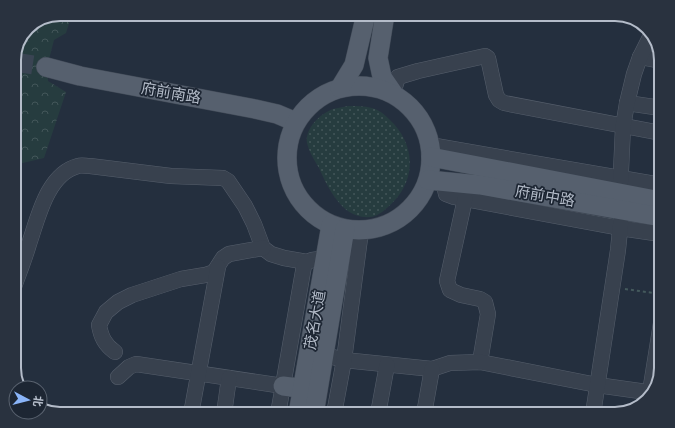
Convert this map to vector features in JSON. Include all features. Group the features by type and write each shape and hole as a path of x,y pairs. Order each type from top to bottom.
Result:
{"main road":[{"path":"340,88 354,65 364,21"},
{"path":"384,21 378,58 382,77 393,93"},
{"name":"府前南路","path":"46,67 80,76 256,109 277,114 296,122"},
{"path":"358,85 376,87 393,93 409,105 421,120 429,138 435,181 409,211 395,221 379,228 346,228 313,214 300,200 290,181 287,161 289,141 296,122 308,107 322,95 340,88 358,85"},
{"name":"府前中路","path":"431,151 620,202 654,214"},
{"name":"府前中路","path":"435,181 620,202 654,201"},
{"name":"茂名大道","path":"317,353 326,258 346,228"},
{"name":"茂名大道","path":"313,407 311,389 317,353 346,228"},
{"path":"283,386 311,389"},
{"name":"茂名大道","path":"302,407 311,389"}],"street":[{"path":"594,407 618,250 623,127 634,74 648,40"},
{"path":"393,93 398,77 485,56 488,58 498,100 504,103 654,133"},
{"path":"640,57 654,60"},
{"path":"627,103 654,107"},
{"path":"21,266 38,215 49,189 60,177 71,169 79,166 171,176 223,178 228,181 245,206 263,248 271,254 306,262 326,258"},
{"path":"435,181 446,194 465,199 620,202 654,188"},
{"path":"465,199 447,281 450,290 461,296 480,299 485,302 488,314 480,362"},
{"path":"620,202 654,229"},
{"path":"335,407 344,360 346,228"},
{"path":"115,352 104,341 99,325 106,312 118,302 132,295 181,279 214,272 223,258 229,254 263,248"},
{"path":"279,407 304,266 306,262"},
{"path":"193,407 200,373 218,267"},
{"path":"317,353 344,360 432,369 450,363 480,362 645,393"},
{"path":"118,377 133,364 136,364 283,386"},
{"path":"379,407 386,365"},
{"path":"425,407 432,369"},
{"path":"225,407 229,378"}],"path":[{"path":"612,288 654,293"}],"green space":[{"path":"55,21 70,21 66,33 54,40 47,67 48,81 66,92 44,158 21,163 22,50 29,36 40,26"},
{"path":"348,106 363,106 372,108 384,114 394,124 407,145 410,167 404,188 386,209 380,214 372,217 360,217 344,208 327,185 307,143 308,132 314,122 328,111"}],"tunnel":[{"path":"21,63 46,67"}]}
